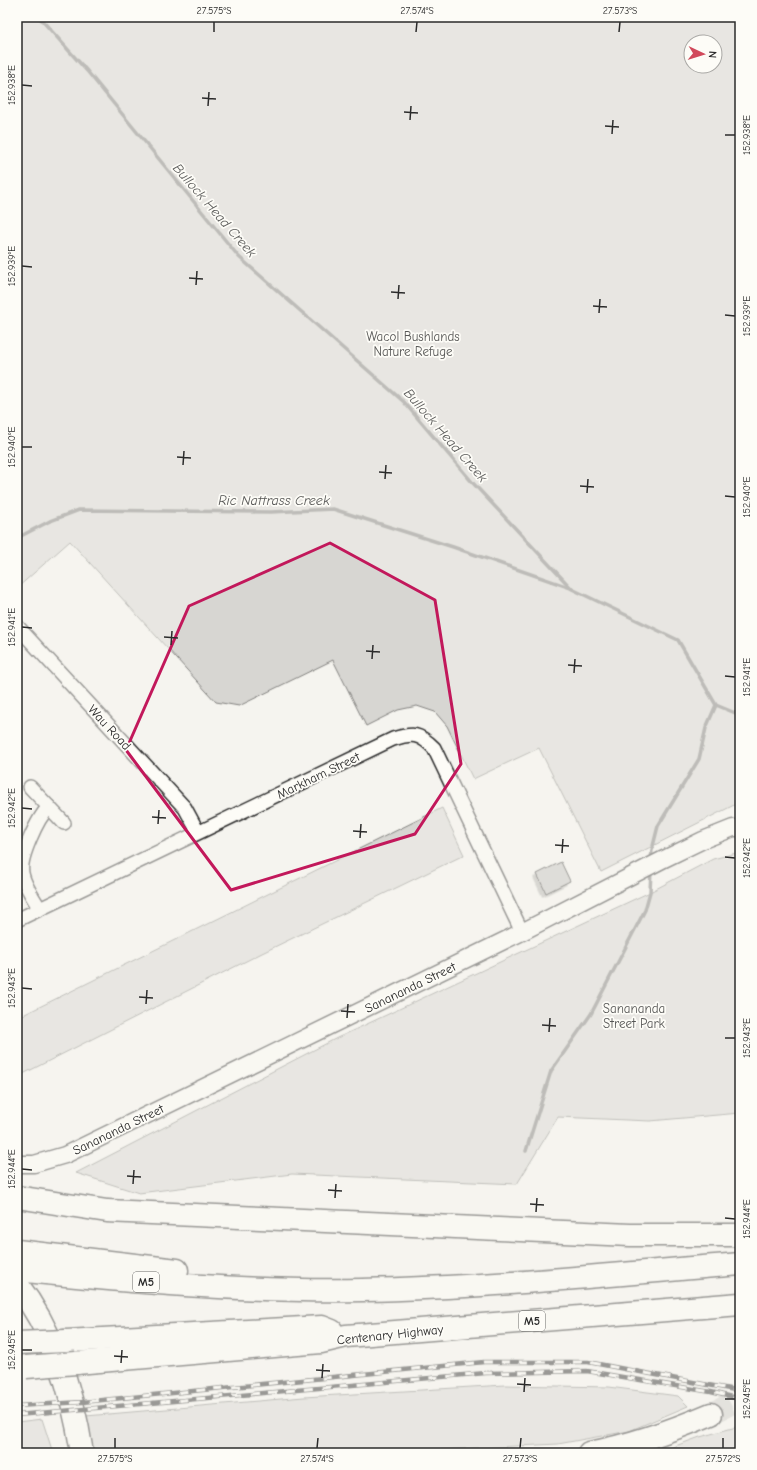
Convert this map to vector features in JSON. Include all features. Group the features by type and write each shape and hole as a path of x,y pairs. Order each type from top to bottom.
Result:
{"highway":[{"path":"17,1197 108,1211 630,1235 740,1234"},
{"name":"M5","path":"18,1269 167,1284 361,1290 478,1286 740,1264"},
{"path":"18,1269 57,1357 73,1405 82,1453"},
{"name":"Centenary Highway","path":"21,1367 321,1342 346,1336 740,1304"},
{"path":"17,1343 322,1327 346,1336"},
{"path":"590,1453 654,1437 711,1414"}],"street":[{"name":"Wau Road","path":"17,626 185,808 198,832"},
{"name":"Markham Street","path":"17,920 393,739 410,734 424,738 434,748 522,932"},
{"path":"30,787 64,823"},
{"path":"40,910 23,876 22,867 35,827 40,816 49,807"},
{"name":"Sanananda Street","path":"17,1164 34,1164 65,1155 522,932 662,860 736,828"}],"highlighted area":[{"path":"330,543 435,600 461,764 415,834 231,890 126,750 189,606"}],"green space":[{"name":"Wacol Bushlands Nature Refuge","path":"17,17 740,17 740,802 601,872 539,748 473,779 447,726 435,712 417,706 398,710 366,726 333,660 239,706 216,702 70,541 17,588"},
{"path":"442,808 464,855 262,953 17,1077 17,1018"},
{"name":"Sanananda Street Park","path":"740,852 740,1113 650,1121 558,1117 517,1184 292,1174 139,1193 76,1173 337,1038 650,892 713,859"},
{"path":"505,1385 609,1387 678,1396 688,1406 629,1431 558,1444 378,1453 90,1453 86,1416 304,1397"},
{"path":"42,1419 53,1453 17,1453 17,1422"},
{"path":"740,1426 740,1453 656,1453 700,1437"}],"building":[{"path":"561,862 570,881 546,893 537,874"}],"waterway":[{"name":"Bullock Head Creek","path":"39,17 87,71 239,257 404,402 472,482 572,589 678,640 716,705 740,715"},
{"name":"Ric Nattrass Creek","path":"17,538 50,521 79,510 271,512 333,509 453,547 571,588"},
{"path":"651,860 658,826 699,759 706,728 716,705"},
{"path":"526,1151 551,1071 591,1014 645,910 650,892 651,870"}],"tunnel":[{"path":"711,1414 740,1399"}],"railway":[{"path":"17,1406 82,1402 484,1362 588,1362 740,1391"},
{"path":"17,1415 486,1373 587,1371 711,1392 740,1399"}]}
